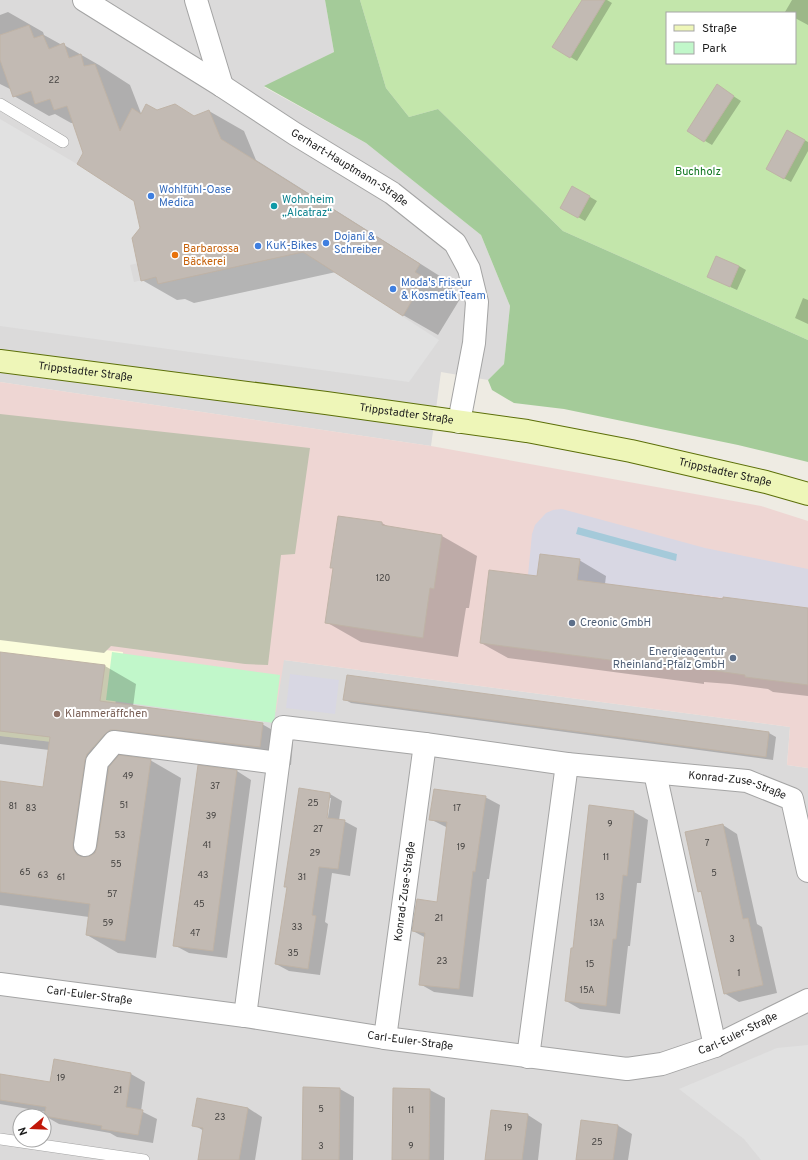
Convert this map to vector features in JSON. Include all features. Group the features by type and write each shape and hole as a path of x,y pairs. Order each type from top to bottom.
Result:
{"main road":[{"name":"Trippstadter Straße","path":"0,361 326,402 527,431 631,451 766,482 808,494"}],"street":[{"name":"Gerhart-Hauptmann-Straße","path":"84,0 222,86 295,134 392,193 455,243 469,269 477,302 474,343 459,422"},
{"path":"196,0 222,86"},
{"name":"Konrad-Zuse-Straße","path":"244,1016 283,727 425,744 567,764 747,781 792,799 808,872"},
{"path":"85,845 97,762 114,742 278,763"},
{"name":"Konrad-Zuse-Straße","path":"385,1038 425,744"},
{"path":"528,1057 567,764"},
{"path":"655,773 715,1046"},
{"name":"Carl-Euler-Straße","path":"0,984 244,1016 385,1038 627,1069 662,1064 715,1046 808,1000"}],"lane":[{"path":"0,104 63,142"},
{"path":"0,1139 144,1160"}],"shaded area":[{"path":"0,0 325,0 334,52 264,87 366,143 481,235 510,306 504,364 488,380 441,372 431,446 0,382"},
{"path":"0,119 77,164 134,201 140,228 132,238 136,257 142,262 130,265 134,282 156,277 158,284 295,254 304,248 318,256 315,260 439,340 409,382 0,326"},
{"path":"0,382 431,446 761,506 808,521 808,768 787,765 790,727 284,660 276,712 117,691 123,653 0,638"},
{"path":"0,414 310,448 295,554 281,555 268,665 245,664 111,646 104,653 0,640"},
{"path":"562,509 705,548 808,569 808,608 528,575 532,534 535,525 546,513 553,510"},
{"name":"Klammeräffchen","path":"0,638 123,652 110,739 96,747 0,736"},
{"path":"284,660 790,727 787,765 808,768 808,1160 0,1160 0,736 96,747 117,691"},
{"path":"290,674 339,680 335,714 286,708"},
{"path":"808,1045 808,1160 761,1160 744,1139 679,1089 777,1048"}],"green space":[{"path":"325,0 360,0 386,88 409,117 438,109 563,231 808,340 808,462 738,445 564,409 514,403 492,390 488,380 504,364 510,306 481,235 366,143 264,86 334,52"},
{"name":"Buchholz","path":"360,0 808,0 808,340 563,231 438,109 409,117 386,88"},
{"path":"112,652 280,675 274,723 106,700"}],"water":[{"path":"578,527 677,554 676,561 576,534"}],"building":[{"path":"582,0 605,0 570,58 552,47"},
{"name":"Wohnheim „Alcatraz“","path":"29,25 34,38 43,35 49,49 64,43 69,58 81,54 84,66 95,64 120,131 132,108 141,114 146,104 157,110 175,104 194,116 209,110 221,139 420,264 415,272 425,278 403,316 303,252 158,284 156,277 141,281 132,238 140,228 134,201 77,164 83,153 67,106 54,110 50,99 35,104 31,91 13,97 0,60 0,35"},
{"path":"717,84 734,96 704,142 687,131"},
{"path":"787,130 805,140 784,179 766,169"},
{"path":"572,186 590,196 578,218 560,208"},
{"path":"716,256 739,266 730,287 707,277"},
{"path":"338,516 382,522 382,525 442,535 434,589 430,588 423,638 325,623 333,568 330,568"},
{"path":"540,554 580,559 577,580 723,599 723,597 808,608 808,685 745,677 745,675 702,669 678,667 678,669 480,643 489,570 537,576"},
{"path":"0,652 105,665 100,701 263,723 260,747 110,730 87,754 73,843 73,849 77,855 84,857 95,853 97,847 109,767 119,755 151,759 125,941 86,935 90,904 0,892 0,781 43,787 50,737 0,731"},
{"path":"347,675 769,732 766,757 343,700"},
{"path":"198,765 237,770 213,951 173,946"},
{"path":"299,788 330,793 327,818 345,820 338,869 319,867 312,915 316,916 308,969 275,964 287,887 284,887"},
{"path":"434,789 486,796 475,872 473,871 459,989 419,985 425,933 412,931 417,899 437,902 447,822 429,820"},
{"path":"589,805 634,811 627,876 623,875 616,939 613,939 606,1006 565,1001 571,948 573,948"},
{"path":"723,824 743,919 748,918 763,985 724,994 701,891 698,892 685,832"},
{"path":"54,1059 131,1073 126,1107 143,1110 138,1135 101,1129 102,1126 52,1117 52,1108 0,1100 0,1074 50,1082"},
{"path":"303,1087 340,1088 339,1160 302,1160"},
{"path":"393,1088 430,1089 429,1160 392,1160"},
{"path":"197,1098 248,1108 239,1160 198,1160 203,1128 192,1126"},
{"path":"491,1110 528,1114 522,1160 485,1160"},
{"path":"581,1120 618,1125 613,1160 576,1160"}],"place":[{"name":"Wohlfühl-Oase Medica","path":"151,196"},
{"name":"Wohnheim „Alcatraz“","path":"274,206"},
{"name":"Dojani & Schreiber","path":"326,243"},
{"name":"KuK-Bikes","path":"258,246"},
{"name":"Barbarossa Bäckerei","path":"175,255"},
{"name":"Moda's Friseur & Kosmetik Team","path":"393,289"},
{"name":"Creonic GmbH","path":"572,623"},
{"name":"Energieagentur Rheinland-Pfalz GmbH","path":"733,658"},
{"name":"Klammeräffchen","path":"57,714"}]}
